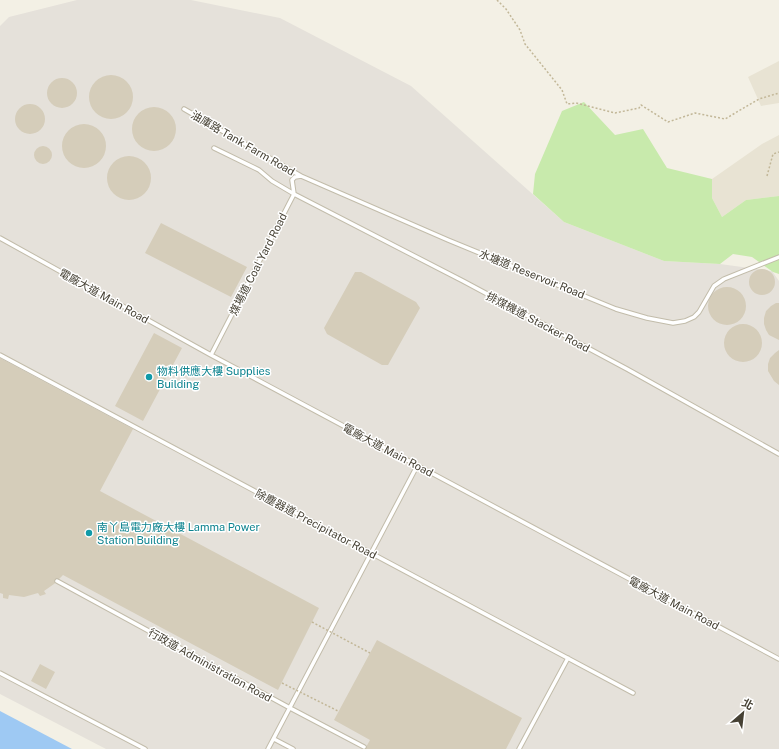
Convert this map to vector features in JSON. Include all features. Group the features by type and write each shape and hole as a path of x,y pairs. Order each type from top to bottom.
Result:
{"lane":[{"name":"油庫路 Tank Farm Road","path":"184,109 301,176"},
{"name":"排煤機道 Stacker Road","path":"214,148 259,170 294,194 463,281 620,365 779,454"},
{"name":"煤場道 Coal Yard Road","path":"211,355 294,194 292,180 295,177 301,176"},
{"name":"水塘道 Reservoir Road","path":"301,176 448,240 616,309 647,318 673,323 685,321 694,317 700,312 714,286 724,279 750,267 779,257"},
{"name":"電廠大道 Main Road","path":"0,238 211,355 779,659"},
{"name":"除塵器道 Precipitator Road","path":"0,355 633,693"},
{"path":"268,749 417,466"},
{"name":"行政道 Administration Road","path":"57,581 364,747"},
{"path":"519,749 568,658"},
{"path":"0,673 146,749"},
{"path":"274,739 293,749"}],"path":[{"path":"497,0 506,8 520,30 525,44 562,90 567,104 576,102 615,113 639,108 641,105 668,122 695,113 726,119 759,99 779,93"},
{"path":"767,176 773,154 779,152"},
{"path":"312,622 370,653"},
{"path":"282,683 338,711"}],"shaded area":[{"path":"77,0 191,0 280,18 411,86 564,222 664,261 720,264 772,271 779,281 779,749 106,749 0,694 0,26 9,17"},
{"path":"779,61 779,103 761,106 748,77"},
{"path":"779,135 779,196 746,200 722,217 712,198 712,179 762,144"}],"green space":[{"path":"584,102 615,135 643,129 667,168 712,179 712,198 722,217 746,200 779,196 779,274 773,272 752,257 733,254 720,264 664,261 564,222 533,194 535,174 562,111"}],"water":[{"path":"0,711 72,749 0,749"}],"building":[{"path":"107,75 115,75 120,76 127,81 132,88 132,106 127,113 120,118 107,119 99,116 92,109 89,101 89,93 92,85 99,78"},
{"path":"62,78 68,79 76,87 76,99 68,107 62,108 56,107 48,99 47,93 48,87 56,79"},
{"path":"30,104 36,105 44,113 44,125 36,133 30,134 24,133 16,125 15,119 16,113 24,105"},
{"path":"150,107 158,107 163,108 170,113 175,120 175,138 170,145 163,150 150,151 142,148 135,141 132,133 132,125 135,117 142,110"},
{"path":"80,124 88,124 93,125 100,130 105,137 105,155 100,162 93,167 80,168 72,165 65,158 62,150 62,142 65,134 72,127"},
{"path":"43,146 49,149 52,155 49,161 43,164 37,161 34,155 37,149"},
{"path":"125,156 133,156 138,157 145,162 150,169 150,187 145,194 138,199 125,200 117,197 110,190 107,182 107,174 110,166 117,159"},
{"path":"161,223 247,267 231,297 145,253"},
{"path":"762,269 771,273 775,282 771,291 762,295 753,291 749,282 753,273"},
{"path":"355,272 361,272 416,302 420,308 388,365 382,365 327,334 324,328"},
{"path":"723,287 731,287 738,290 743,295 746,306 743,317 738,322 731,325 723,325 716,322 711,317 708,310 708,302 711,295 716,290"},
{"path":"776,303 779,303 779,340 769,335 764,324 766,311"},
{"path":"739,324 747,324 757,329 761,336 761,350 757,357 747,362 739,362 729,357 727,354 724,347 724,339 729,329 732,327"},
{"name":"物料供應大樓 Supplies Building","path":"154,333 182,348 143,421 115,406"},
{"path":"779,350 779,385 774,381 768,371 768,364 770,358"},
{"name":"南丫島電力廠大樓 Lamma Power Station Building","path":"0,358 133,429 100,491 319,608 278,690 63,575 44,591 46,594 40,596 38,593 24,597 9,595 8,599 3,598 3,594 0,593"},
{"path":"377,640 522,718 506,749 365,749 370,740 334,720"},
{"path":"40,664 55,672 46,689 31,681"}],"place":[{"name":"物料供應大樓 Supplies Building","path":"149,377"},
{"name":"南丫島電力廠大樓 Lamma Power Station Building","path":"89,533"}]}
